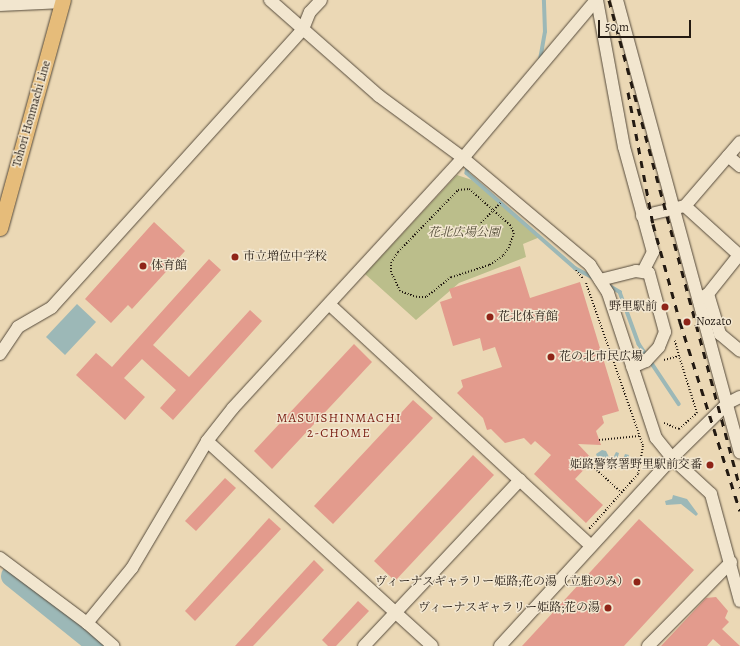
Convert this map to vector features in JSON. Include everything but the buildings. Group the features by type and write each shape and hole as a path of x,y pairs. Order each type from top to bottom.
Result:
{"main road":[{"name":"Tohori Honmachi Line","path":"0,228 63,1"}],"street":[{"path":"270,0 379,96 463,158 590,265 608,293 656,438 672,458 711,494 735,564 740,601"},
{"path":"0,354 18,327 52,307 302,29 310,12 321,0"},
{"path":"87,623 132,568 207,441 233,408 330,305 463,158 596,0"},
{"path":"596,0 624,147 653,252 644,270"},
{"path":"617,0 681,208 704,297 739,446"},
{"path":"0,5 63,1"},
{"path":"642,216 681,208 740,142"},
{"path":"728,156 740,166"},
{"path":"681,208 740,254 704,297"},
{"path":"600,280 644,270 649,273 666,332 659,347 646,361 632,367"},
{"path":"704,297 720,334 740,351"},
{"path":"330,305 591,546"},
{"path":"500,646 672,458 728,403 740,396"},
{"path":"207,441 432,646"},
{"path":"364,646 520,480"},
{"path":"0,558 87,623 113,646"},
{"path":"648,646 735,564"}],"path":[{"path":"469,189 493,210 510,225 514,233 503,256 489,265 452,278 426,297 417,297 400,291 390,272 391,263 398,252 458,190 469,189"},
{"path":"495,198 506,207"},
{"path":"481,223 500,202"},
{"path":"572,266 585,281 643,446 638,474 581,537"},
{"path":"662,422 679,429 697,413 673,334"},
{"path":"661,361 679,356"},
{"path":"599,440 640,436"},
{"path":"590,464 621,492"}],"green space":[{"name":"花北広場公園","path":"457,175 472,180 540,237 523,244 526,257 459,283 416,320 365,274"}],"water":[{"path":"77,304 96,322 65,355 46,337"},
{"path":"602,450 606,451 609,457 613,458 616,452 619,453 617,460 622,462 625,454 629,455 624,470 620,469 621,465 611,466 612,462 605,460 599,462 596,454"},
{"path":"673,495 687,499 698,514 696,516 681,504 666,505 665,501 672,499"}],"waterway":[{"path":"540,60 545,32 544,0"},
{"path":"468,165 467,173 575,268 594,278"},
{"path":"608,285 620,292 639,344 679,404"},
{"path":"12,576 99,646"}],"railway":[{"path":"609,0 740,488"},
{"path":"628,92 653,224 680,322 740,511"}],"place":[{"name":"市立増位中学校","path":"235,257"},
{"name":"体育館","path":"143,266"},
{"name":"野里駅前","path":"665,307"},
{"name":"花北体育館","path":"490,317"},
{"name":"Nozato","path":"687,322"},
{"name":"花の北市民広場","path":"551,357"},
{"name":"姫路警察署野里駅前交番","path":"710,465"},
{"name":"ヴィーナスギャラリー姫路;花の湯（立駐のみ）","path":"637,582"},
{"name":"ヴィーナスギャラリー姫路;花の湯","path":"608,608"}],"district":[{"name":"MASUISHINMACHI 2-CHOME","path":"339,426"}]}
